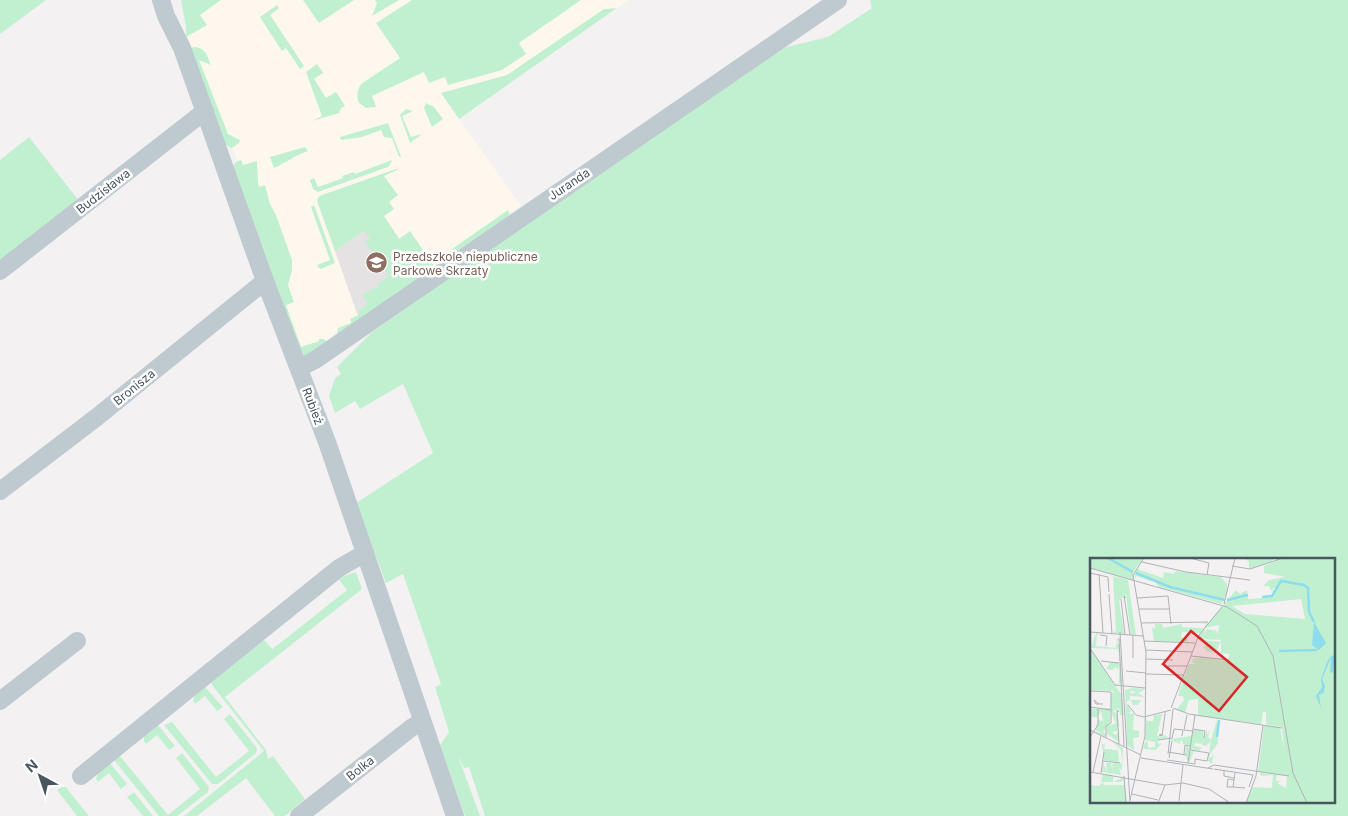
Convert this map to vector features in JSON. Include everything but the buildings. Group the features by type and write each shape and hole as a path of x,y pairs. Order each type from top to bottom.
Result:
{"street":[{"name":"Rubież","path":"160,0 182,48 265,281 327,442 455,816"},
{"name":"Juranda","path":"299,368 315,360 838,0"},
{"name":"Budzisława","path":"0,271 205,111"},
{"name":"Bronisza","path":"0,491 97,417 265,281"},
{"path":"81,776 339,568 365,553"},
{"path":"0,701 77,641"},
{"name":"Bolka","path":"299,816 411,728 422,722"}],"shaded area":[{"path":"186,0 629,0 459,119 521,206 342,331 336,332 323,344 302,353 236,168 235,154 227,144 187,36 192,32"},
{"name":"Przedszkole niepubliczne Parkowe Skrzaty","path":"384,217 424,274 359,319 335,251"}],"green space":[{"path":"0,0 46,0 0,34"},
{"path":"181,0 221,0 200,15 207,25 186,37"},
{"path":"303,0 354,0 319,23"},
{"path":"375,0 399,0 372,16 377,3"},
{"path":"412,0 581,0 519,43 526,54 502,70 448,85 445,77 429,83 424,72 372,96 376,107 366,108 359,103 357,98 361,84 400,58 376,23"},
{"path":"870,0 1348,0 1348,816 485,816 469,767 464,768 458,756 480,816 465,816 440,745 449,732 435,687 441,684 403,574 386,583 356,503 433,453 403,384 360,409 355,401 335,413 329,396 335,378 341,374 337,367 371,333 757,61 787,47 828,37 872,8"},
{"path":"277,5 279,8 270,15 304,66 300,69 286,48 282,51 260,17"},
{"path":"617,8 459,119 441,93 507,75 604,9"},
{"path":"195,47 204,51 211,65 199,60 228,134 240,140 232,148 222,143 188,53 191,48"},
{"path":"317,64 323,73 314,79 326,98 336,92 345,106 341,108 339,113 312,121 322,116 306,72"},
{"path":"426,103 434,107 443,119 432,127 424,108"},
{"path":"406,109 413,111 402,116 411,137 422,134 410,143 400,115"},
{"path":"388,123 401,157 399,157 392,138 384,137 381,130 362,137 341,140 340,137"},
{"path":"29,137 79,201 0,264 0,160"},
{"path":"305,147 308,151 274,168 270,157"},
{"path":"241,160 243,165 257,161 259,187 265,185 270,204 276,215 292,260 292,270 288,285 294,302 286,305 301,347 319,341 319,339 325,340 328,344 307,358 298,356 231,169 237,161"},
{"path":"392,160 388,167 318,192 313,189 310,180 314,178 318,187 343,178 342,176 354,172 355,174"},
{"path":"399,168 384,176 398,195 389,202 394,209 384,216 399,239 410,231 434,266 444,260 446,263 337,335 338,328 351,323 350,319 359,315 358,311 368,304 362,295 379,287 377,284 389,276 365,242 370,239 364,231 335,251 317,201 319,196"},
{"path":"314,205 335,263 320,269 317,265 330,260 311,207"},
{"path":"508,210 510,214 504,219 505,221 457,256 452,249"},
{"path":"356,572 362,589 225,697 266,750 268,759 273,756 305,799 285,816 275,816 246,778 197,816 184,816 264,751 211,682 264,640 272,649 279,644 347,590 339,580"},
{"path":"205,687 223,707 217,711 205,696 195,704 193,701 195,695"},
{"path":"230,714 257,748 256,753 218,784 212,784 164,725 172,722 216,777 249,751 224,719"},
{"path":"158,725 175,746 169,750 157,735 146,744 144,741 144,736"},
{"path":"182,753 209,787 208,792 177,816 159,816 114,760 120,756 168,815 200,789 176,758"},
{"path":"110,763 127,784 121,789 109,773 98,782 96,779 98,773"},
{"path":"64,785 89,816 77,816 57,790"},
{"path":"134,792 153,816 143,816 127,797"}],"place":[{"name":"Przedszkole niepubliczne Parkowe Skrzaty","path":"377,263"}]}
